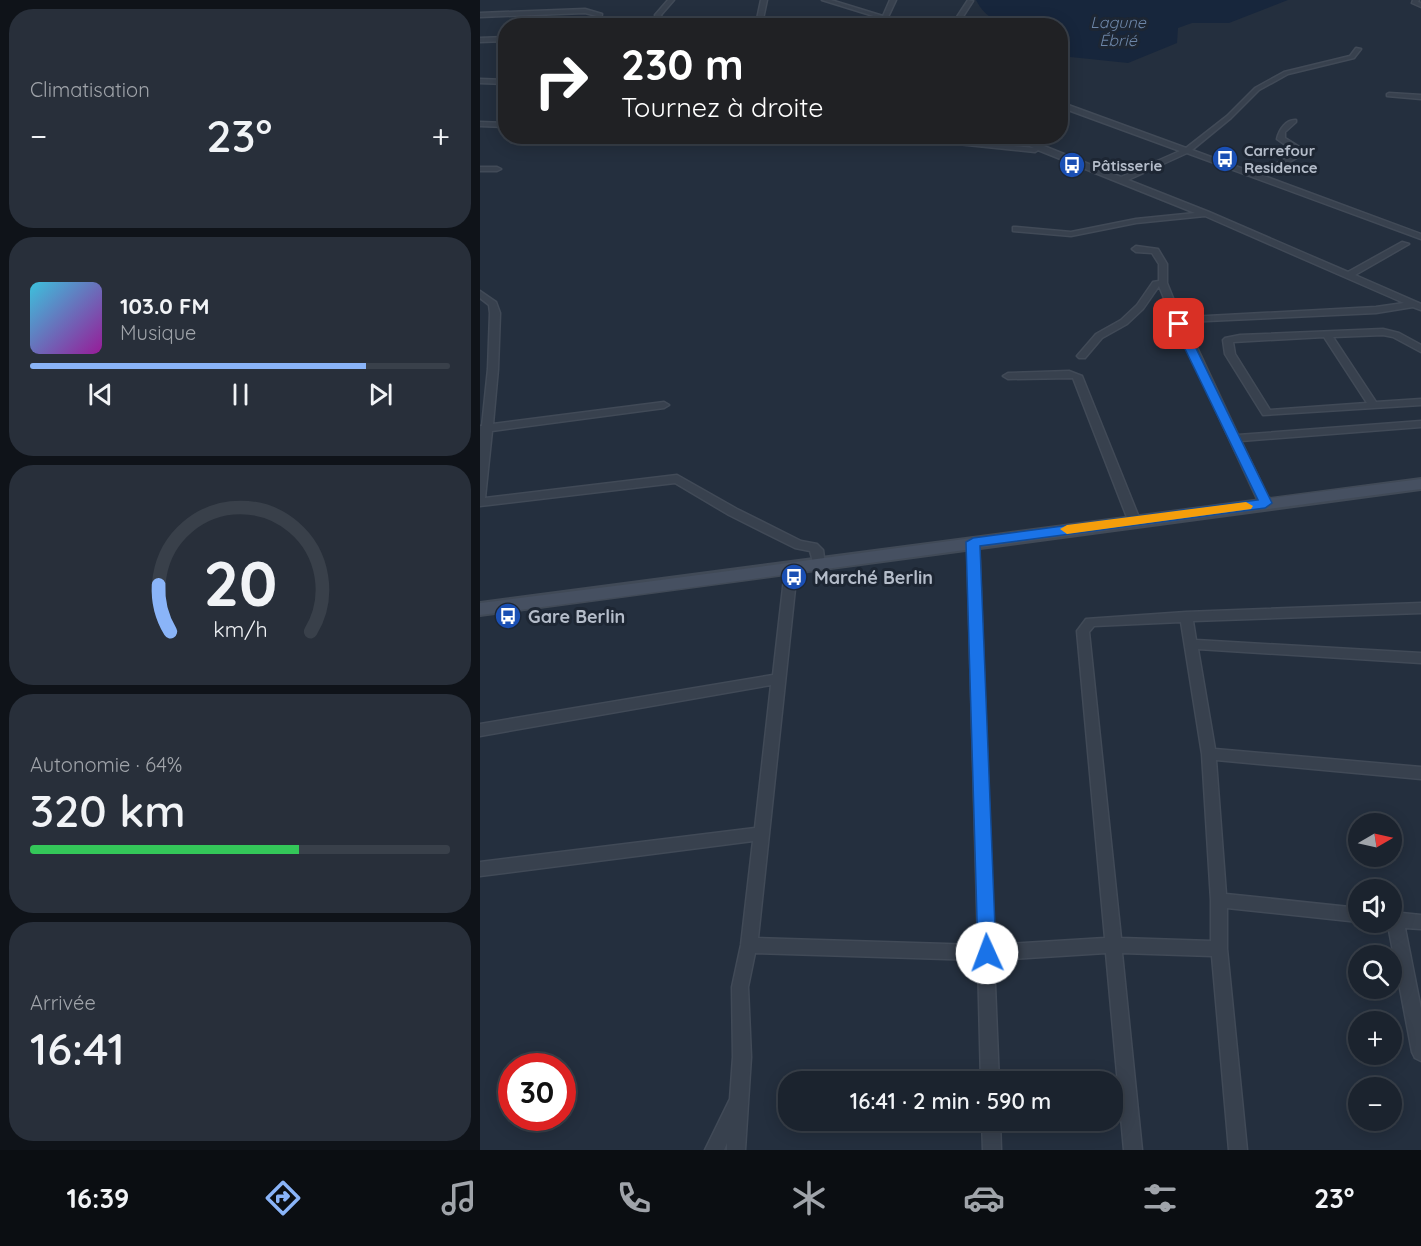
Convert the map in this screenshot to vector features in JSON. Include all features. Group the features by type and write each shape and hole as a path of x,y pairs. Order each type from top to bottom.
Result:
{"street":[{"path":"659,18 658,15 671,0"},
{"path":"760,18 764,0"},
{"path":"825,0 885,18 893,0"},
{"path":"1416,0 1414,2 1421,4"},
{"path":"959,18 970,1"},
{"path":"480,15 585,12 600,15 599,18"},
{"path":"480,40 498,39"},
{"path":"1121,180 1188,150 1229,117 1257,89 1286,74 1352,57 1358,49"},
{"path":"480,81 498,82"},
{"path":"1389,95 1421,97"},
{"path":"1068,107 1420,236"},
{"path":"1259,176 1298,155 1298,150 1281,140 1282,131 1294,122"},
{"path":"480,124 498,125"},
{"path":"971,144 1048,151"},
{"path":"1031,144 1206,214 1417,306"},
{"path":"480,169 497,169"},
{"path":"1016,229 1071,234 1136,221 1206,214"},
{"path":"1350,275 1405,244"},
{"path":"1136,249 1155,251 1163,264 1163,283 1169,300 1178,314 1186,319"},
{"path":"1083,356 1099,336 1124,322 1140,307 1150,289 1156,284 1163,283"},
{"path":"480,294 493,303"},
{"path":"480,304 493,303"},
{"path":"493,303 494,369 484,428 480,499 678,479 733,512 799,545 813,547 817,550 819,566"},
{"path":"1265,503 1179,320 1417,306"},
{"path":"1421,349 1396,335 1383,332 1240,338 1228,340 1227,346 1267,413 1421,402"},
{"path":"1326,334 1374,406"},
{"path":"1008,376 1070,374 1077,376 1134,520"},
{"path":"1403,404 1420,424"},
{"path":"484,428 664,405"},
{"path":"1235,438 1420,424"},
{"path":"480,609 791,570 1134,520 1421,484"},
{"path":"973,542 990,1071"},
{"path":"736,1150 742,1046 740,987 749,945 791,570"},
{"path":"1133,1150 1083,631 1090,622 1421,608"},
{"path":"1186,617 1209,754 1219,900 1219,949 1238,1150"},
{"path":"1190,644 1421,658"},
{"path":"480,730 779,679"},
{"path":"1209,754 1421,773"},
{"path":"480,868 761,834"},
{"path":"1219,900 1348,914"},
{"path":"1402,920 1421,922"},
{"path":"1396,933 1421,1052"},
{"path":"749,945 987,953 1112,945 1219,949"},
{"path":"714,1150 740,1099"},
{"path":"991,1131 992,1150"}],"water":[{"name":"Lagune Ébrié","path":"976,0 1288,0 1229,23 1192,23 1178,28 1177,43 1128,63 1068,57 1068,18 992,18 983,11"}],"slow traffic":[{"path":"1067,529 1246,506"}],"place":[{"name":"Carrefour Residence","path":"1225,159"},
{"name":"Pâtisserie","path":"1072,165"},
{"name":"Marché Berlin","path":"794,577"},
{"name":"Gare Berlin","path":"508,616"}],"route":[{"path":"987,953 973,542 1265,503 1179,324"}]}
